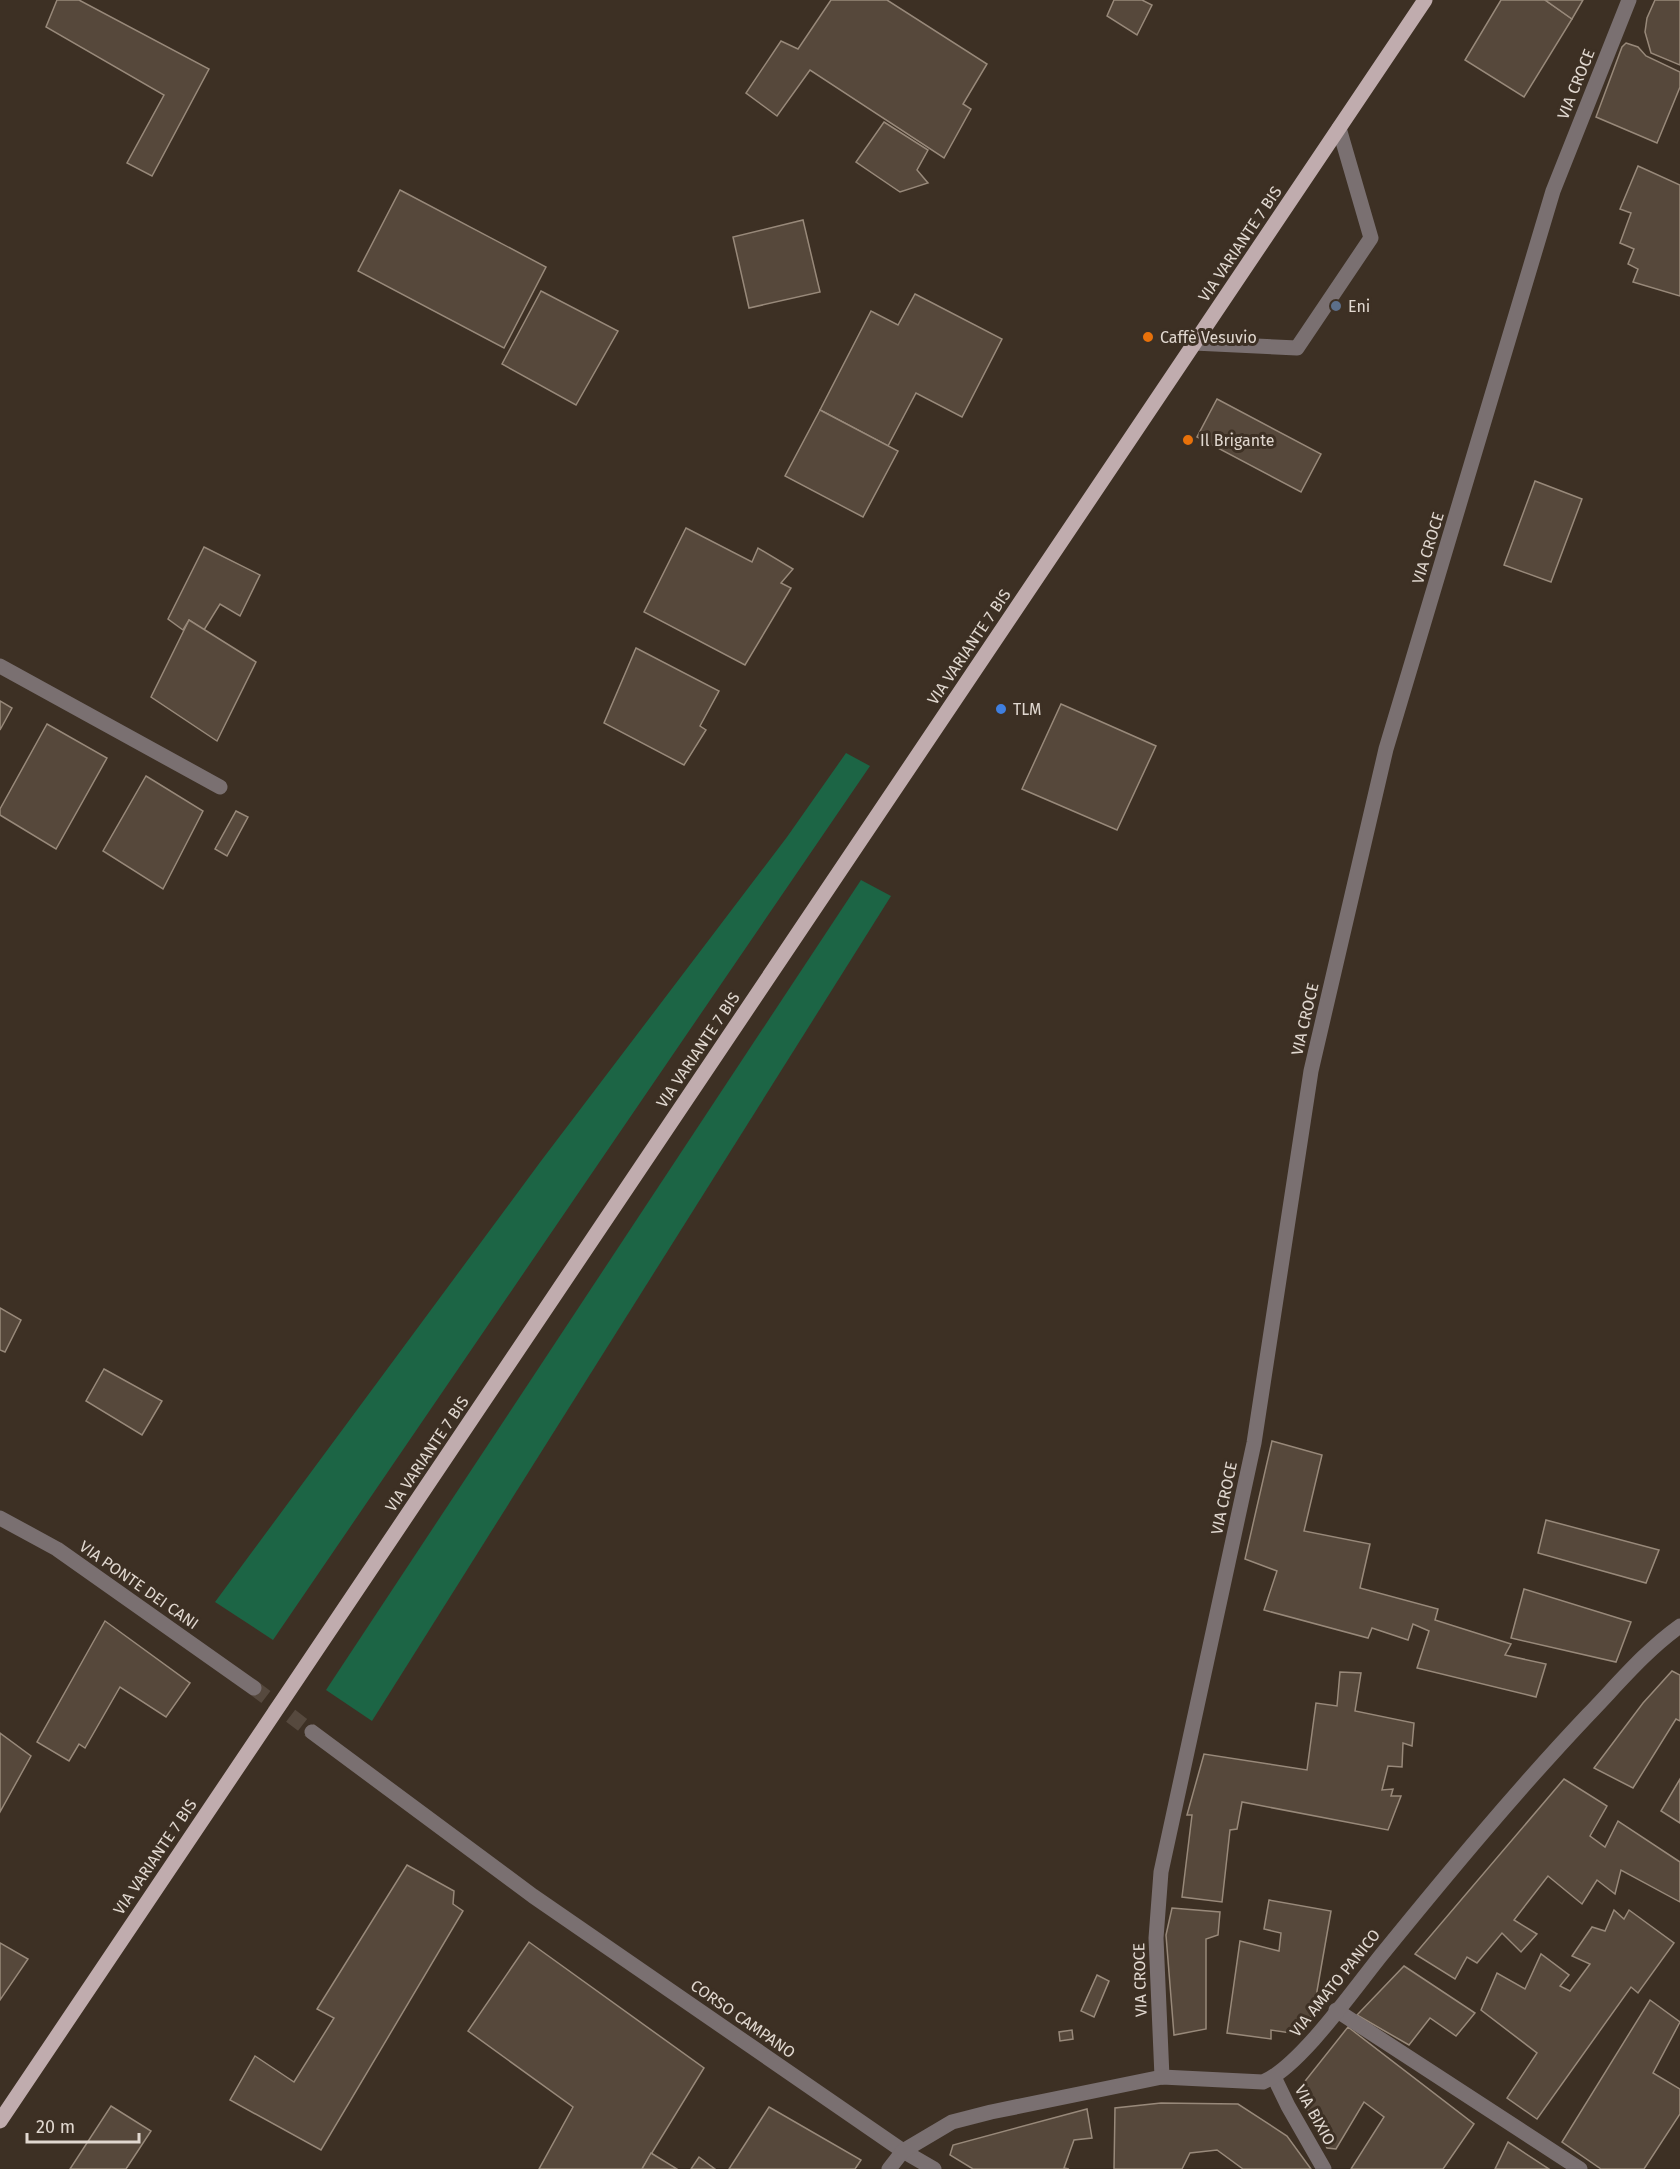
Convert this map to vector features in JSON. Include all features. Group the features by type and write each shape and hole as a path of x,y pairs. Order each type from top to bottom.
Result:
{"main road":[{"name":"VIA VARIANTE 7 BIS","path":"0,2121 1425,0"}],"street":[{"name":"VIA CROCE","path":"1162,2077 1156,1938 1161,1872 1254,1443 1311,1071 1386,749 1553,191 1629,0"},
{"path":"1194,343 1297,348 1371,238 1339,128"},
{"path":"0,666 220,787"},
{"name":"VIA PONTE DEI CANI","path":"0,1518 57,1549 254,1688"},
{"name":"VIA AMATO PANICO","path":"1274,2077 1306,2048 1459,1860 1549,1756 1657,1643 1680,1626"},
{"name":"CORSO CAMPANO","path":"312,1732 533,1896 903,2151 934,2169"},
{"path":"1336,2010 1580,2169"},
{"path":"889,2169 903,2151 952,2122 991,2112 1162,2077 1263,2082 1274,2077"},
{"name":"VIA BIXIO","path":"1274,2077 1324,2169"}],"green space":[{"path":"846,753 870,766 273,1640 215,1602 541,1161 787,837"},
{"path":"861,880 891,896 372,1721 326,1690"}],"building":[{"path":"57,0 79,0 209,69 152,176 127,163 164,95 46,27"},
{"path":"831,0 887,0 987,64 963,104 971,109 944,158 810,70 777,116 746,93 781,41 798,49"},
{"path":"1114,0 1142,0 1152,5 1137,35 1107,16"},
{"path":"1501,0 1545,0 1572,19 1524,97 1465,60"},
{"path":"1545,0 1583,0 1572,19"},
{"path":"1655,0 1680,0 1680,65 1651,53 1645,32 1647,18"},
{"path":"1626,43 1638,47 1646,56 1680,72 1680,87 1657,143 1596,117 1622,47"},
{"path":"884,122 928,150 917,170 928,183 900,192 856,162"},
{"path":"1638,166 1680,185 1680,296 1633,282 1638,269 1628,264 1634,249 1620,243 1631,213 1620,209"},
{"path":"400,190 546,267 504,348 358,271"},
{"path":"803,220 820,292 749,308 733,237"},
{"path":"541,291 618,331 576,405 502,364"},
{"path":"915,294 1002,339 962,417 916,393 888,446 820,410 871,311 898,325"},
{"path":"1217,399 1321,454 1301,492 1197,437"},
{"path":"820,410 898,451 863,517 785,476"},
{"path":"1535,481 1582,499 1551,582 1504,565"},
{"path":"686,528 752,562 758,548 793,569 781,583 791,588 745,665 644,612"},
{"path":"204,547 260,575 240,616 220,604 204,630 189,620 183,630 168,619"},
{"path":"189,620 256,662 217,741 151,697"},
{"path":"636,648 719,691 700,726 706,730 684,765 604,723"},
{"path":"0,701 12,708 0,730"},
{"path":"1061,704 1156,746 1117,830 1022,789"},
{"path":"47,724 107,758 56,849 0,815 0,809"},
{"path":"146,776 203,811 163,889 103,851"},
{"path":"236,811 248,817 227,856 215,849"},
{"path":"0,1308 21,1320 5,1352 0,1350"},
{"path":"104,1369 162,1401 142,1435 86,1401"},
{"path":"1272,1441 1322,1455 1304,1531 1370,1544 1360,1588 1438,1609 1435,1620 1511,1644 1505,1655 1546,1664 1536,1697 1417,1668 1429,1631 1413,1624 1408,1640 1372,1628 1368,1638 1264,1610 1277,1571 1245,1559"},
{"path":"1546,1520 1659,1550 1646,1583 1538,1553"},
{"path":"1524,1589 1631,1622 1616,1662 1511,1638"},
{"path":"105,1621 190,1683 166,1717 120,1687 85,1748 79,1744 69,1761 37,1742"},
{"path":"1672,1671 1680,1675 1680,1721 1676,1719 1633,1788 1594,1768 1643,1703"},
{"path":"1340,1672 1361,1673 1355,1711 1414,1723 1412,1746 1403,1743 1402,1767 1388,1766 1382,1790 1393,1789 1391,1796 1401,1796 1388,1830 1242,1802 1237,1829 1230,1830 1222,1902 1182,1897 1192,1815 1187,1815 1204,1754 1307,1770 1316,1703 1337,1706"},
{"path":"0,1733 31,1756 0,1812"},
{"path":"1564,1779 1607,1806 1590,1836 1605,1847 1618,1821 1680,1862 1680,1902 1621,1870 1615,1894 1597,1880 1582,1904 1548,1876 1514,1920 1537,1934 1521,1952 1502,1933 1477,1963 1467,1957 1455,1979 1415,1954"},
{"path":"1680,1779 1680,1823 1661,1811"},
{"path":"407,1865 454,1891 453,1904 463,1911 321,2150 230,2100 255,2056 294,2082 334,2018 317,2009"},
{"path":"1269,1900 1331,1911 1313,2014 1298,2034 1271,2030 1271,2039 1227,2033 1240,1941 1279,1951 1281,1933 1264,1929"},
{"path":"1172,1908 1220,1912 1218,1935 1206,1939 1206,2029 1174,2035 1166,1935"},
{"path":"1614,1910 1624,1919 1629,1910 1674,1943 1638,1993 1631,1987 1537,2119 1507,2098 1537,2053 1481,2010 1497,1973 1525,1989 1541,1954 1569,1975 1560,1986 1570,1991 1590,1964 1572,1956 1592,1927 1605,1931"},
{"path":"529,1942 704,2068 642,2169 539,2169 573,2107 468,2031"},
{"path":"0,1943 28,1959 0,2000"},
{"path":"1404,1966 1475,2013 1456,2036 1430,2018 1409,2045 1357,2015"},
{"path":"1097,1975 1109,1981 1094,2017 1081,2011"},
{"path":"1650,2000 1680,2022 1653,2073 1680,2089 1680,2114 1644,2169 1601,2169 1562,2142"},
{"path":"1348,2027 1474,2124 1443,2169 1351,2169 1384,2117 1364,2102 1336,2149 1327,2148 1298,2090"},
{"path":"1072,2030 1073,2039 1060,2041 1059,2032"},
{"path":"1161,2103 1238,2104 1287,2136 1311,2169 1243,2169 1217,2150 1190,2153 1182,2169 1114,2169 1115,2108"},
{"path":"111,2106 151,2131 126,2169 70,2169"},
{"path":"769,2107 861,2160 855,2169 729,2169"},
{"path":"1087,2109 1092,2138 1074,2140 1064,2168 1069,2169 973,2169 950,2155 953,2145"},
{"path":"1508,2142 1549,2169 1495,2169"},
{"path":"651,2153 677,2169 642,2169"},
{"path":"699,2157 715,2169 691,2169"}],"tunnel":[{"path":"254,1688 312,1732"}],"place":[{"name":"Eni","path":"1336,306"},
{"name":"Caffè Vesuvio","path":"1148,337"},
{"name":"Il Brigante","path":"1188,440"},
{"name":"TLM","path":"1001,709"}]}
